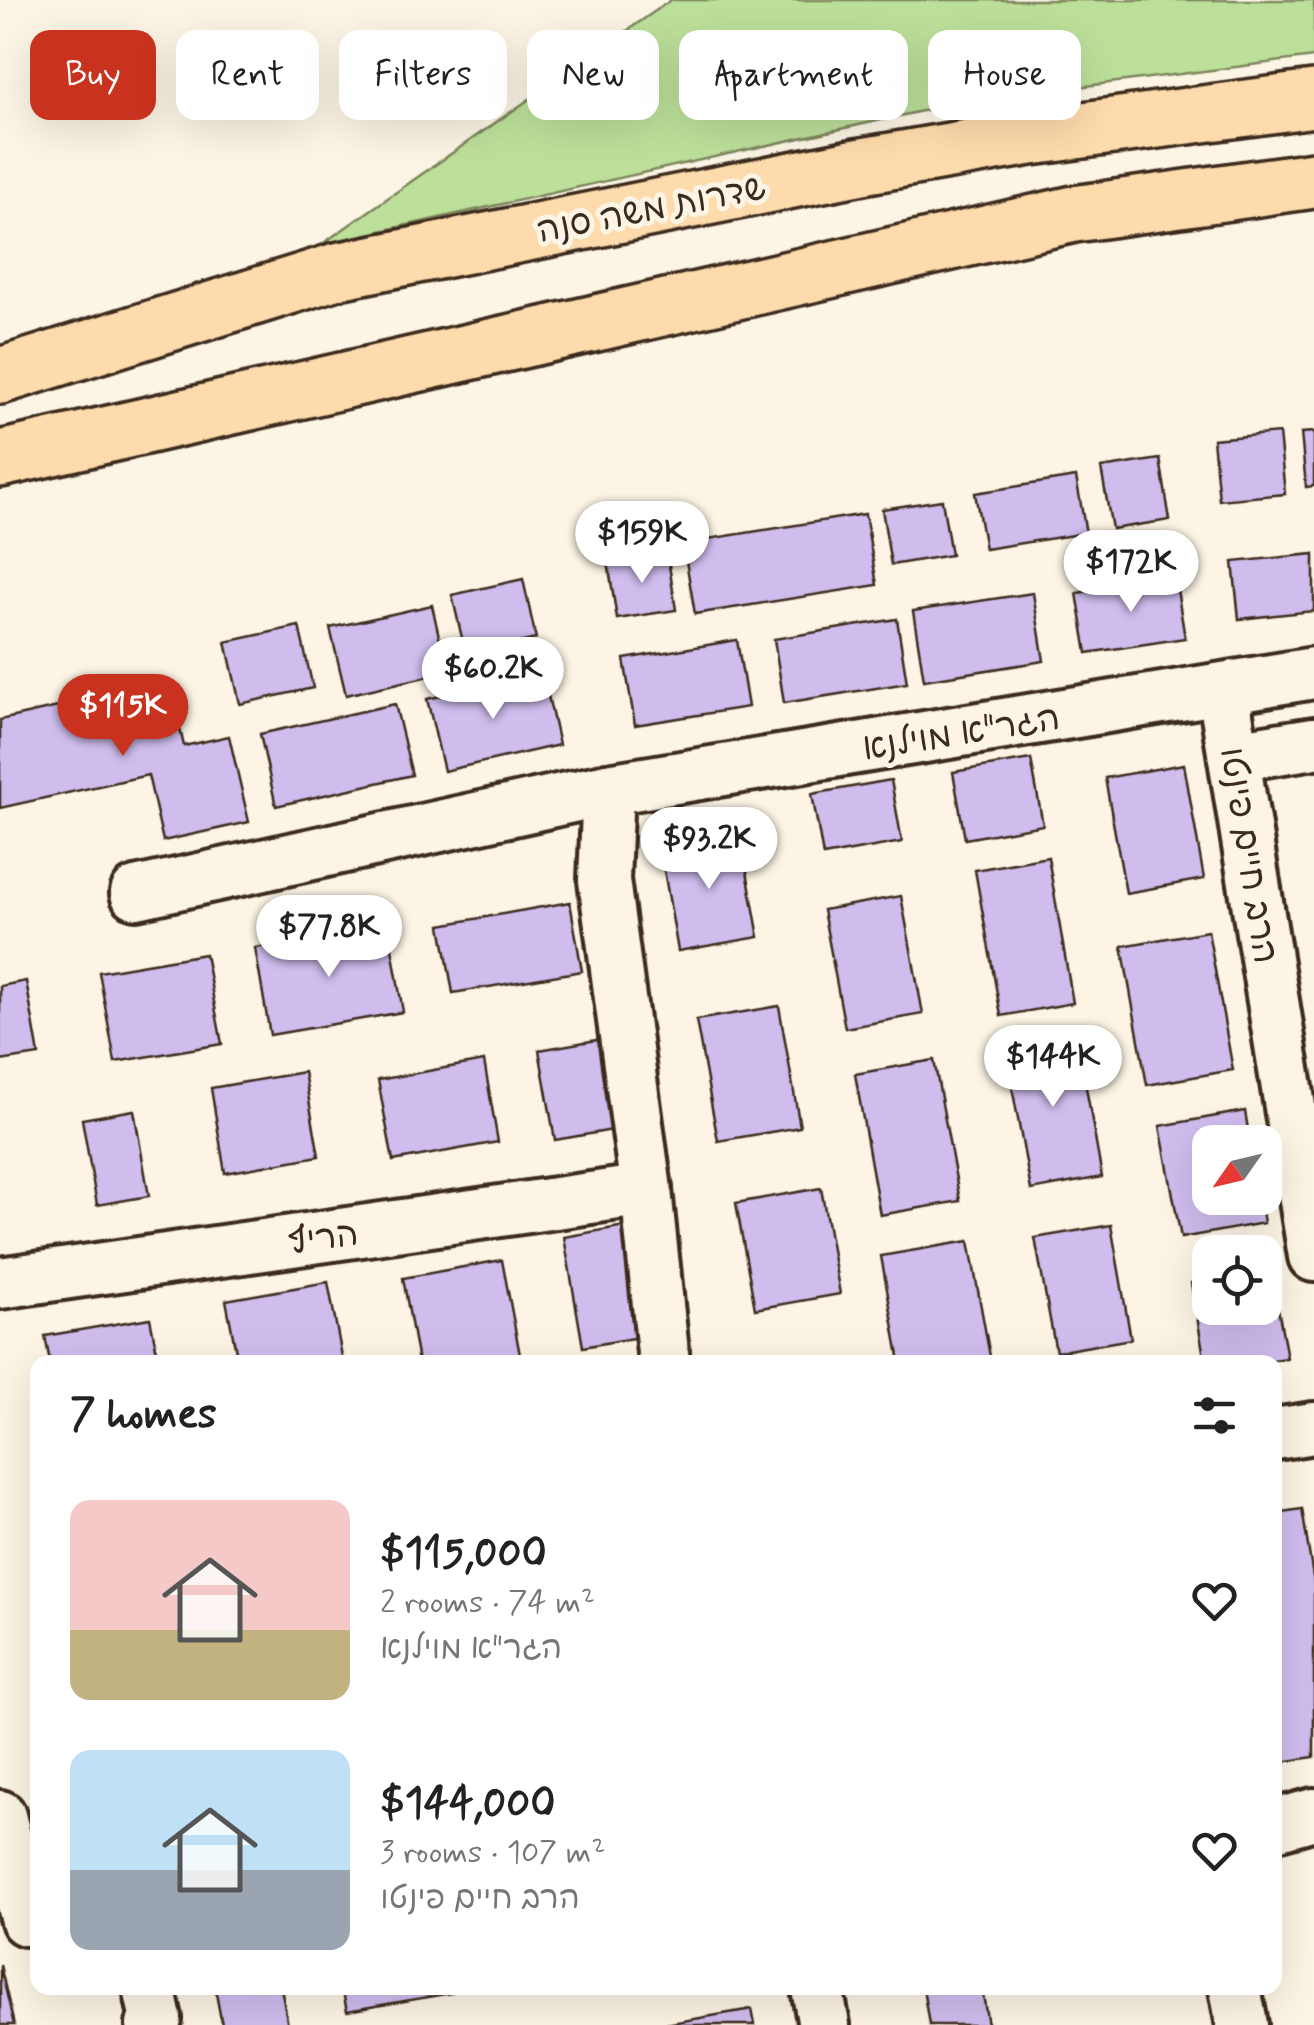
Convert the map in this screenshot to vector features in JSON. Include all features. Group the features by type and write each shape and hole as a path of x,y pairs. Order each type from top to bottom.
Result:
{"main road":[{"name":"שדרות משה סנה","path":"0,376 337,271 862,166 1030,137 1314,99"},
{"path":"0,459 1074,214 1314,180"}],"street":[{"name":"הגר\"א מוילנא","path":"136,894 608,789 1314,674"},
{"name":"הרב חיים פינטו","path":"1224,690 1314,1256"},
{"path":"1234,756 1314,743"},
{"path":"608,789 604,880 646,1190 663,1355"},
{"name":"הריף","path":"0,1283 646,1190"},
{"path":"1282,1433 1314,1428"},
{"path":"1282,1823 1314,1814"},
{"path":"0,1816 30,1914"},
{"path":"150,1995 156,2019 152,2025"},
{"path":"818,1995 824,2025"},
{"path":"1236,1995 1242,2025"}],"green space":[{"path":"671,0 1314,0 1314,57 1081,87 1081,30 928,30 928,110 908,114 908,30 679,30 679,120 881,120 322,244 499,120 507,120 507,115 527,101 527,120 659,120 659,30 628,30"}],"building":[{"path":"1314,432 1314,486 1306,487 1301,433"},
{"path":"1279,433 1285,494 1219,500 1213,439"},
{"path":"1160,459 1170,520 1112,529 1101,468"},
{"path":"1076,477 1086,533 985,549 975,493"},
{"path":"942,500 951,555 891,565 882,509"},
{"path":"865,514 877,585 695,614 683,543"},
{"path":"667,552 676,610 617,619 608,562"},
{"path":"1314,554 1314,611 1239,619 1233,562"},
{"path":"1175,577 1185,638 1087,653 1077,593"},
{"path":"523,579 536,639 466,655 452,595"},
{"path":"1033,593 1044,661 924,680 913,611"},
{"path":"432,605 447,672 346,695 330,628"},
{"path":"897,619 907,683 784,703 774,639"},
{"path":"299,626 313,688 240,704 226,642"},
{"path":"737,640 748,707 635,725 624,659"},
{"path":"543,673 559,745 444,771 427,699"},
{"path":"169,682 184,746 229,736 249,822 163,841 148,775 0,808 0,720"},
{"path":"395,704 412,775 276,806 260,734"},
{"path":"1031,759 1043,825 965,839 953,772"},
{"path":"1184,764 1204,879 1126,893 1105,778"},
{"path":"891,780 902,842 823,856 812,794"},
{"path":"740,833 759,937 678,951 660,847"},
{"path":"1048,857 1073,1003 1001,1016 975,870"},
{"path":"901,896 923,1014 845,1028 823,910"},
{"path":"570,902 582,971 453,993 441,925"},
{"path":"388,925 403,1012 270,1035 255,948"},
{"path":"1208,931 1233,1070 1147,1085 1122,946"},
{"path":"205,954 222,1044 115,1062 99,972"},
{"path":"26,981 39,1055 0,1061 0,986"},
{"path":"779,1006 800,1127 718,1141 696,1020"},
{"path":"1076,1031 1102,1177 1031,1190 1004,1043"},
{"path":"614,1037 630,1127 555,1140 539,1050"},
{"path":"934,1060 960,1201 880,1215 855,1074"},
{"path":"484,1061 498,1142 393,1161 378,1080"},
{"path":"304,1072 319,1156 225,1173 211,1088"},
{"path":"134,1110 149,1196 97,1205 82,1119"},
{"path":"1245,1111 1247,1125 1192,1125 1192,1215 1263,1215 1264,1223 1181,1238 1160,1126"},
{"path":"821,1188 840,1294 755,1309 736,1203"},
{"path":"1111,1225 1131,1339 1056,1352 1035,1238"},
{"path":"625,1226 644,1336 583,1347 564,1237"},
{"path":"969,1241 990,1355 899,1355 881,1256"},
{"path":"502,1260 520,1355 417,1355 403,1278"},
{"path":"328,1282 342,1355 237,1355 226,1300"},
{"path":"150,1318 158,1355 49,1355 45,1336"},
{"path":"1198,1325 1281,1325 1287,1358 1282,1359 1282,1355 1204,1355"},
{"path":"1302,1509 1314,1583 1314,1757 1282,1762 1282,1512"},
{"path":"0,1965 14,2025 0,2025"},
{"path":"216,1995 282,1995 288,2025 222,2025"},
{"path":"344,1995 439,1995 347,2011"},
{"path":"924,1995 983,1995 988,2025 929,2025"},
{"path":"752,2009 755,2025 660,2025"}]}
